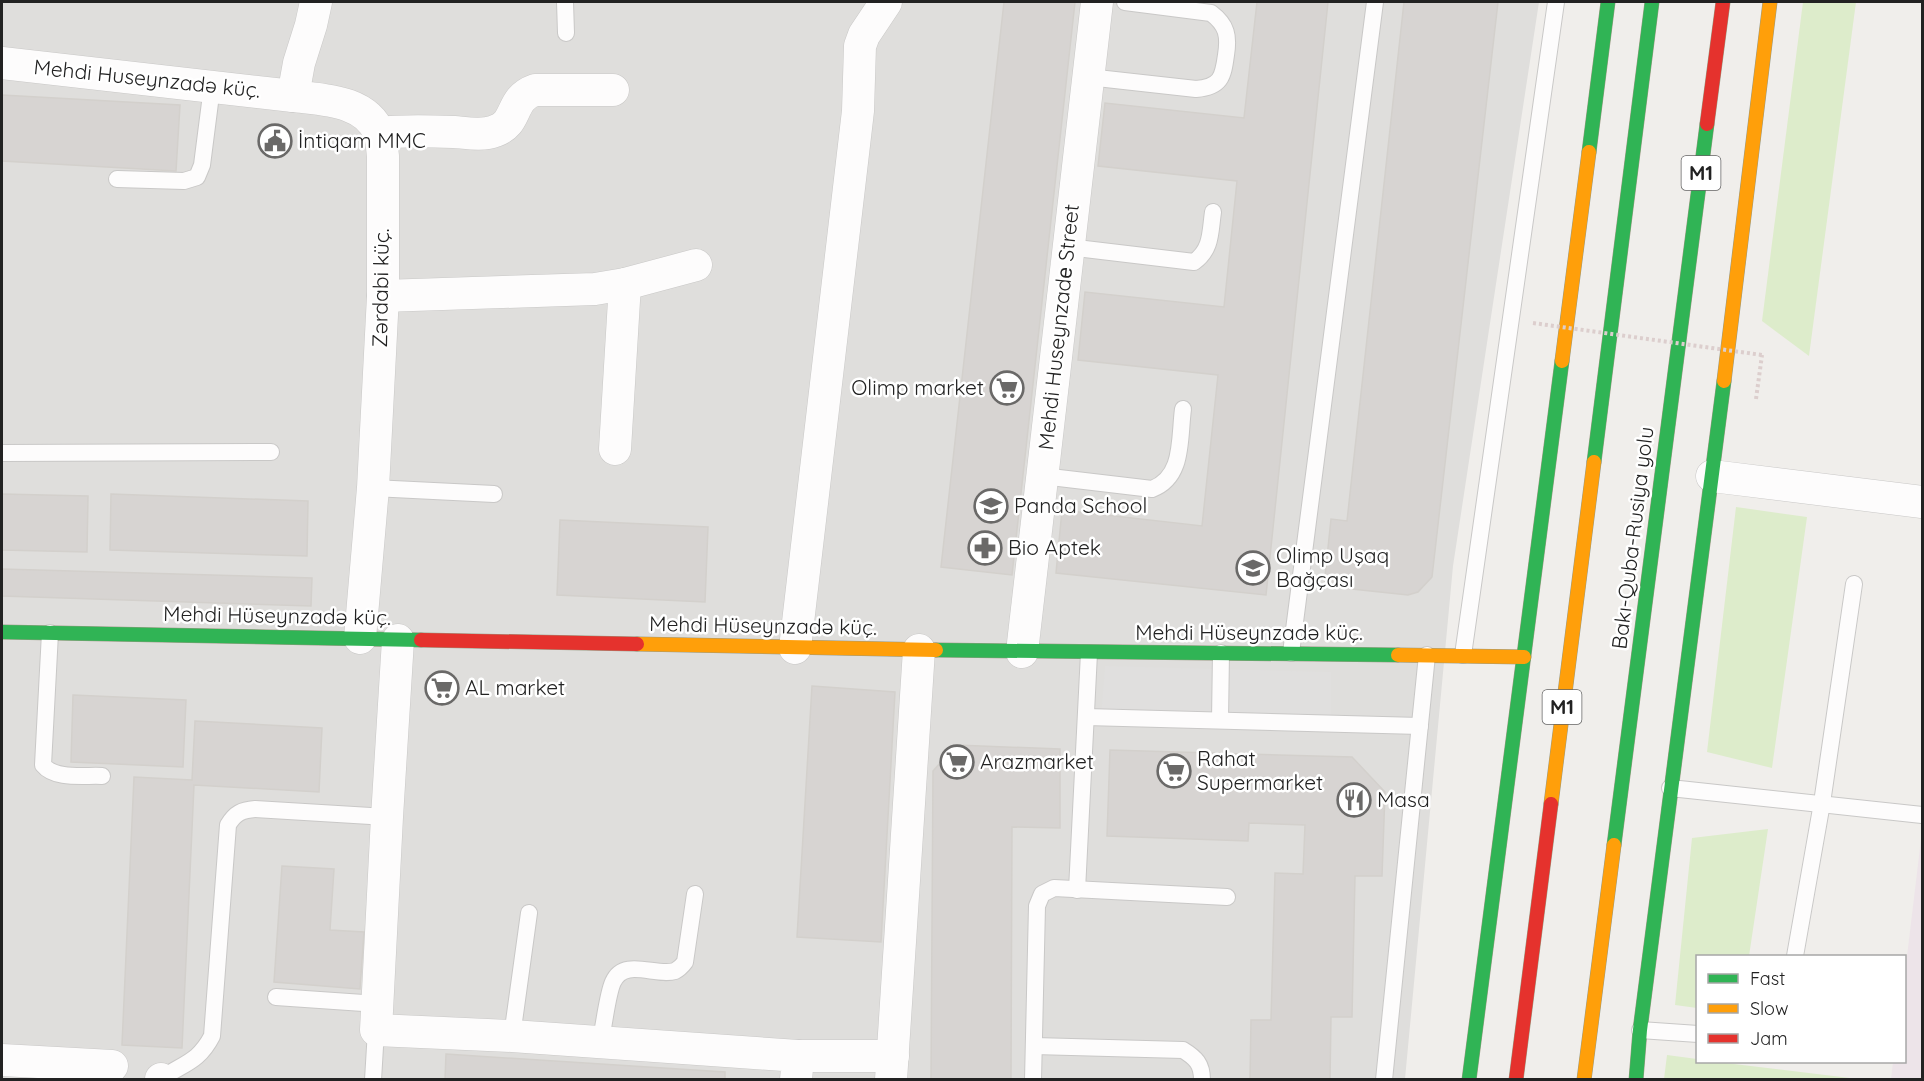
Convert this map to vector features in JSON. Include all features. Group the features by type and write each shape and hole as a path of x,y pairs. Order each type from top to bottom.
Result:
{"main road":[{"path":"1469,1080 1608,2"},
{"name":"M1","path":"1516,1080 1652,2"},
{"name":"Bakı-Quba-Rusiya yolu","path":"1584,1080 1723,2"},
{"path":"1636,1080 1640,1030 1670,788 1712,476 1770,2"},
{"name":"Mehdi Hüseynzadə küç.","path":"2,632 1022,652 1524,657"}],"street":[{"path":"316,2 299,63 293,96 352,106 369,117 380,133 403,130 485,134 504,127 512,118 519,100 525,93 535,90 613,90"},
{"path":"795,648 858,111 860,46 864,35 886,2"},
{"name":"Mehdi Huseynzadе Street","path":"1022,652 1097,2"},
{"name":"Mehdi Huseynzadə küç.","path":"2,63 293,96"},
{"name":"Zərdabi küç.","path":"360,638 373,488 383,296 383,156 380,133"},
{"path":"383,296 595,289 626,284 696,265"},
{"path":"615,449 626,284"},
{"path":"1712,476 1923,502"},
{"path":"398,639 377,1017 512,1036 600,1043 797,1068 892,1068 919,650"},
{"path":"2,1060 112,1066"}],"lane":[{"path":"565,2 566,33"},
{"path":"1088,77 1196,89 1207,88 1217,83 1224,75 1228,40 1226,30 1220,20 1211,13 1125,2"},
{"path":"1291,653 1375,2"},
{"path":"1463,655 1556,2"},
{"path":"117,179 184,181 197,177 202,165 212,87"},
{"path":"1068,247 1194,262 1203,256 1208,248 1212,212"},
{"path":"1042,476 1152,489 1162,485 1176,468 1183,409"},
{"path":"2,453 271,452"},
{"path":"373,488 494,494"},
{"path":"1795,955 1822,803 1854,584"},
{"path":"50,633 43,765 48,771 56,774 102,776"},
{"path":"1077,890 1089,653"},
{"path":"1220,720 1221,653"},
{"path":"1384,1080 1427,655"},
{"path":"1086,717 1420,726"},
{"path":"1670,788 1923,815"},
{"path":"161,1080 172,1071 196,1059 206,1048 212,1036 228,825 232,817 243,810 255,809 387,817"},
{"path":"1033,1080 1036,906 1042,894 1054,888 1227,897"},
{"path":"600,1043 613,981 622,972 640,968 668,972 678,970 685,962 695,894"},
{"path":"512,1036 529,913"},
{"path":"276,997 377,1017 373,1080"},
{"path":"1640,1030 1696,1034"},
{"path":"1034,1046 1183,1050 1197,1059 1202,1070 1202,1080"}],"path":[{"path":"1533,323 1762,355"}],"shaded area":[{"path":"2,2 1539,2 1453,566 1405,1079 2,1080"},
{"path":"1105,666 1331,672 1331,724 1101,717"},
{"path":"1922,831 1922,1079 1891,1079 1893,1063 1906,1063 1906,965"}],"green space":[{"path":"1803,2 1856,2 1809,356 1762,321"},
{"path":"1736,507 1807,517 1772,768 1707,752"},
{"path":"1768,829 1749,955 1696,955 1696,1008 1675,1005 1692,838"},
{"path":"1667,1055 1696,1059 1696,1063 1725,1063 1858,1079 1664,1079"}],"building":[{"path":"1004,2 1075,2 1012,575 941,567"},
{"path":"1257,2 1328,2 1266,595 1056,573 1062,510 1202,526 1218,375 1078,360 1085,292 1224,307 1237,181 1098,166 1105,103 1244,118"},
{"path":"1404,2 1498,2 1432,577 1418,592 1408,595 1324,586 1331,519 1347,521"},
{"path":"2,95 180,105 176,171 2,161"},
{"path":"2,494 88,496 87,552 2,550"},
{"path":"111,494 308,501 307,556 110,550"},
{"path":"560,520 708,527 705,602 557,595"},
{"path":"2,569 312,578 311,606 2,596"},
{"path":"812,686 895,692 881,942 797,937"},
{"path":"73,695 186,700 183,767 71,762"},
{"path":"195,721 322,728 319,792 194,785 182,1048 122,1045 134,777 192,780"},
{"path":"956,745 1060,749 1060,828 1012,827 1011,1080 931,1080 933,771"},
{"path":"1110,750 1352,757 1385,792 1382,876 1355,876 1352,1017 1331,1017 1330,1080 1250,1080 1251,1020 1271,1020 1275,873 1303,874 1305,825 1249,823 1248,841 1107,836"},
{"path":"282,866 334,869 330,930 364,932 360,989 274,982"},
{"path":"446,1054 725,1072 725,1080 445,1080"}],"traffic: fast":[{"path":"1589,152 1608,2"},
{"path":"1594,462 1652,2"},
{"path":"1614,845 1707,124"},
{"path":"1469,1080 1562,361"},
{"path":"1636,1080 1640,1030 1724,381"},
{"path":"2,632 421,640"},
{"path":"936,650 1398,655"}],"traffic: slow":[{"path":"1724,381 1770,2"},
{"path":"1562,361 1589,152"},
{"path":"1551,804 1594,462"},
{"path":"637,644 936,650"},
{"path":"1398,655 1524,657"},
{"path":"1584,1080 1614,845"}],"traffic: jam":[{"path":"1707,124 1723,2"},
{"path":"421,640 637,644"},
{"path":"1516,1080 1551,804"}],"place":[{"name":"İntiqam MMC","path":"275,141"},
{"name":"Olimp market","path":"1007,388"},
{"name":"Panda School","path":"991,506"},
{"name":"Bio Aptek","path":"985,548"},
{"name":"Olimp Uşaq Bağçası","path":"1253,568"},
{"name":"AL market","path":"442,688"},
{"name":"Arazmarket","path":"957,762"},
{"name":"Rahat Supermarket","path":"1174,771"},
{"name":"Masa","path":"1354,800"}]}
